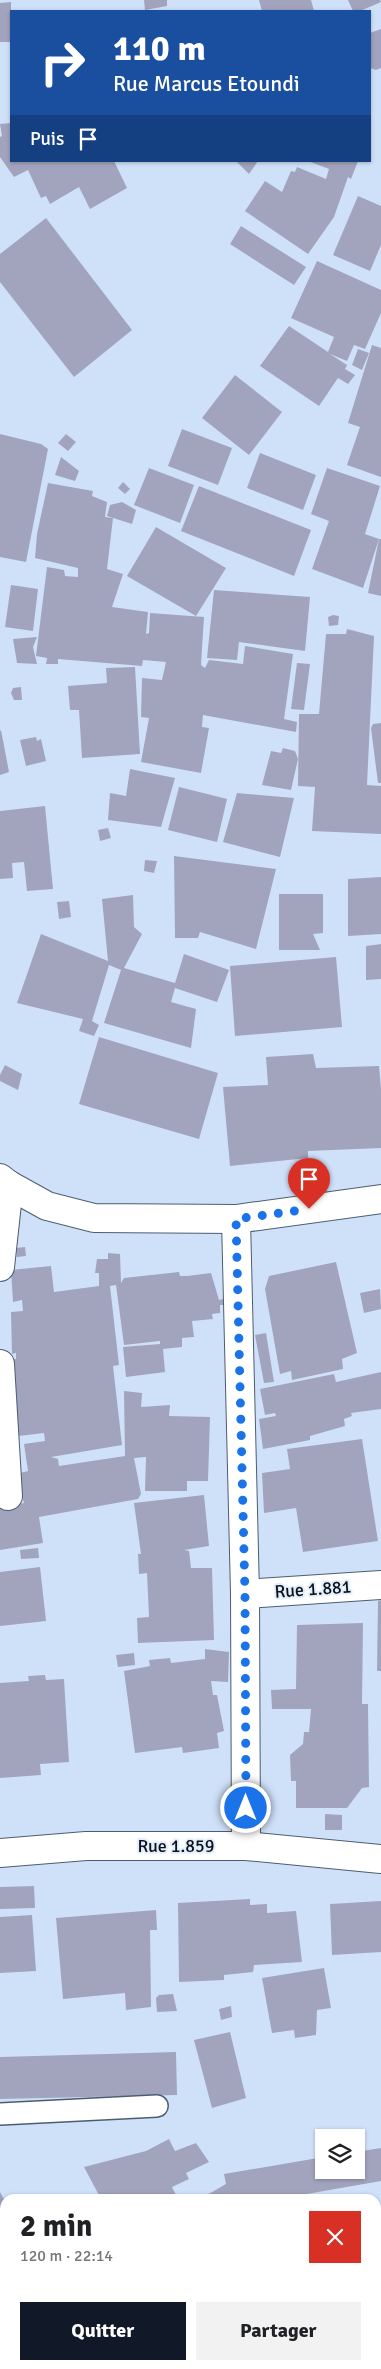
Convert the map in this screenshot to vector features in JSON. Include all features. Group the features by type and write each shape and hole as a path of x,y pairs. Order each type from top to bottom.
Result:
{"street":[{"path":"0,1267 4,1182 47,1206 94,1218 236,1219 381,1199"},
{"path":"236,1219 245,1594 246,1846"},
{"path":"0,1364 8,1496"},
{"name":"Rue 1.881","path":"245,1594 381,1585"},
{"name":"Rue 1.859","path":"0,1853 86,1846 246,1846 381,1859"}],"lane":[{"path":"0,2114 157,2106"}],"building":[{"path":"144,0 167,0 167,6 145,10"},
{"path":"259,0 311,0 314,10 262,10"},
{"path":"348,0 380,0 381,2 362,10 353,10"},
{"path":"11,2 10,42 0,42 0,3"},
{"path":"381,29 381,68 376,70 371,68 371,33"},
{"path":"10,123 10,162 114,162 127,188 90,209 79,187 50,204 46,196 41,198 28,170 14,177 0,157 0,137 2,136 0,124"},
{"path":"237,162 257,162 249,174"},
{"path":"311,162 358,162 351,179 348,177 334,217 308,254 245,211 265,181 282,192 291,171 295,172 297,167 326,179 329,169"},
{"path":"358,196 381,206 381,245 370,271 333,255"},
{"path":"46,218 132,330 74,377 0,282 0,254"},
{"path":"241,226 306,267 294,285 230,244"},
{"path":"317,261 381,290 381,313 365,349 354,345 347,361 330,354 347,365 345,369 355,375 348,384 338,378 319,406 260,366 289,326 328,352 334,337 291,318"},
{"path":"372,345 381,348 381,477 347,465 360,427 348,423"},
{"path":"358,349 369,353 362,370 352,365"},
{"path":"235,375 282,412 249,455 202,418"},
{"path":"182,429 232,448 218,485 168,466"},
{"path":"0,434 41,444 48,449 26,562 0,557"},
{"path":"66,434 76,442 68,451 58,443"},
{"path":"260,453 316,475 303,510 247,488"},
{"path":"61,457 79,471 75,481 55,475"},
{"path":"149,468 194,485 180,523 134,505"},
{"path":"327,468 380,486 365,534 379,539 363,588 312,569 329,521 311,514"},
{"path":"123,482 130,489 125,494 118,488"},
{"path":"48,483 93,491 92,496 107,502 105,517 113,518 107,569 123,574 112,607 148,612 146,634 149,633 150,613 204,617 201,665 205,668 209,660 243,664 245,646 293,654 284,719 297,722 296,732 203,715 202,727 209,728 201,773 141,762 149,718 141,717 142,678 162,680 166,662 143,660 142,666 58,659 58,664 46,664 47,658 36,656 47,567 64,570 65,576 78,577 78,568 35,558 37,534"},
{"path":"199,486 311,530 294,576 181,531"},
{"path":"122,502 136,510 132,524 107,516 110,505"},
{"path":"156,527 226,568 196,616 127,576"},
{"path":"379,539 381,539 381,596 368,593"},
{"path":"11,585 38,589 33,631 5,627"},
{"path":"214,590 310,597 305,651 239,642 237,660 207,658"},
{"path":"333,615 339,616 338,625 329,626 328,617"},
{"path":"347,629 374,636 367,785 381,786 381,834 312,831 315,787 298,786 299,714 319,714 326,634 346,634"},
{"path":"37,637 33,647 37,664 17,663 13,639"},
{"path":"297,663 310,664 304,710 291,709"},
{"path":"135,667 140,754 82,758 79,710 70,710 68,686 107,683 106,668"},
{"path":"21,687 22,700 14,700 11,693 13,688"},
{"path":"381,723 381,783 378,783 371,728 373,724"},
{"path":"0,731 9,772 0,775"},
{"path":"36,737 37,741 41,739 46,761 26,766 20,740"},
{"path":"283,748 295,751 298,759 291,790 262,785 271,751 281,753"},
{"path":"130,769 175,778 161,827 108,820 110,793 126,796"},
{"path":"179,787 227,799 217,842 168,830"},
{"path":"237,793 294,798 280,857 223,842"},
{"path":"45,806 53,889 27,891 24,862 12,863 13,878 0,879 0,811"},
{"path":"108,828 111,838 100,841 98,830"},
{"path":"174,856 276,869 256,949 200,932 198,938 175,938"},
{"path":"145,860 157,861 154,873 144,871"},
{"path":"381,877 381,934 348,936 348,879"},
{"path":"279,894 323,894 323,933 313,934 320,950 279,950"},
{"path":"133,895 134,927 142,934 124,968 175,983 184,954 229,970 217,1002 175,988 171,1002 196,1009 191,1048 104,1023 121,970 109,965 92,1021 99,1025 94,1036 79,1031 83,1019 17,1003 41,934 108,961 102,899"},
{"path":"69,901 71,917 59,919 57,902"},
{"path":"381,944 381,979 366,980 366,946"},
{"path":"336,957 342,1027 235,1036 230,966"},
{"path":"99,1037 218,1073 199,1139 79,1104"},
{"path":"313,1054 316,1068 379,1066 381,1148 308,1151 308,1158 230,1166 223,1087 268,1085 266,1057"},
{"path":"5,1065 22,1074 18,1090 0,1081 0,1075"},
{"path":"25,1247 26,1256 17,1257 16,1248"},
{"path":"108,1253 120,1254 121,1283 124,1278 179,1272 180,1276 211,1273 219,1300 223,1299 224,1305 220,1305 220,1313 212,1314 213,1319 192,1321 194,1337 182,1338 182,1347 163,1349 165,1372 126,1377 123,1347 160,1344 160,1341 124,1345 116,1285 110,1286 119,1365 113,1366 122,1445 51,1457 58,1459 59,1466 125,1456 124,1391 142,1393 141,1407 170,1405 169,1416 210,1417 208,1481 187,1481 187,1491 145,1491 146,1457 134,1458 141,1494 138,1499 39,1517 43,1543 0,1550 0,1507 24,1503 16,1474 28,1471 24,1444 45,1441 44,1433 10,1437 8,1360 16,1359 16,1353 12,1354 11,1312 23,1311 22,1300 13,1302 11,1270 51,1266 54,1292 99,1286 99,1273 95,1273 97,1259 108,1259"},
{"path":"336,1262 357,1353 342,1359 343,1369 292,1380 291,1371 280,1374 265,1289 269,1276"},
{"path":"380,1289 381,1309 364,1313 360,1293"},
{"path":"266,1333 274,1382 264,1383 255,1335"},
{"path":"381,1372 381,1409 351,1413 352,1416 344,1419 345,1426 310,1436 310,1440 263,1449 259,1419 276,1416 275,1413 265,1415 260,1389 334,1374 336,1382"},
{"path":"362,1439 378,1541 303,1552 296,1508 264,1513 262,1473 290,1469 287,1449"},
{"path":"204,1495 209,1546 184,1550 189,1551 191,1568 212,1568 214,1640 138,1643 137,1618 149,1617 147,1573 139,1574 138,1554 141,1554 134,1503"},
{"path":"38,1548 39,1558 21,1559 20,1550"},
{"path":"40,1567 46,1621 0,1626 0,1572"},
{"path":"381,1600 381,1671 377,1671 378,1601"},
{"path":"363,1623 362,1704 368,1704 369,1787 362,1788 347,1808 296,1808 296,1781 291,1781 290,1755 303,1744 304,1732 309,1732 311,1709 272,1709 271,1690 296,1689 297,1625"},
{"path":"205,1649 229,1652 228,1682 211,1681 213,1695 217,1695 224,1731 217,1733 219,1748 183,1753 182,1747 135,1753 124,1671 150,1666 149,1660 170,1658 171,1663 205,1659"},
{"path":"134,1653 135,1665 118,1667 116,1655"},
{"path":"45,1675 46,1680 64,1679 69,1762 40,1764 41,1775 0,1778 0,1683 29,1681 28,1676"},
{"path":"325,1814 342,1815 342,1830 325,1830"},
{"path":"34,1886 35,1908 0,1909 0,1887"},
{"path":"250,1899 250,1905 267,1904 267,1913 296,1911 302,1962 254,1965 253,1972 224,1975 224,1980 179,1982 178,1903"},
{"path":"381,1901 381,1952 332,1955 330,1904"},
{"path":"156,1910 157,1930 150,1930 151,2007 126,2010 125,1993 63,1999 56,1918"},
{"path":"32,1915 36,1971 0,1973 0,1917"},
{"path":"324,1968 331,2008 317,2010 316,2035 295,2038 294,2030 272,2033 262,1978"},
{"path":"173,1994 177,2011 157,2012 156,1998 159,1995"},
{"path":"231,2006 232,2017 221,2020 219,2009"},
{"path":"230,2032 246,2098 212,2108 194,2040"},
{"path":"176,2052 177,2095 0,2099 0,2057"},
{"path":"169,2139 175,2151 196,2143 209,2162 186,2173 189,2179 172,2187 176,2194 98,2194 84,2167 146,2151"},
{"path":"381,2148 381,2181 307,2194 209,2194 226,2184 224,2174 315,2159 315,2179 365,2179 365,2151"}],"route":[{"path":"246,1808 245,1594 236,1219 309,1209"}]}
